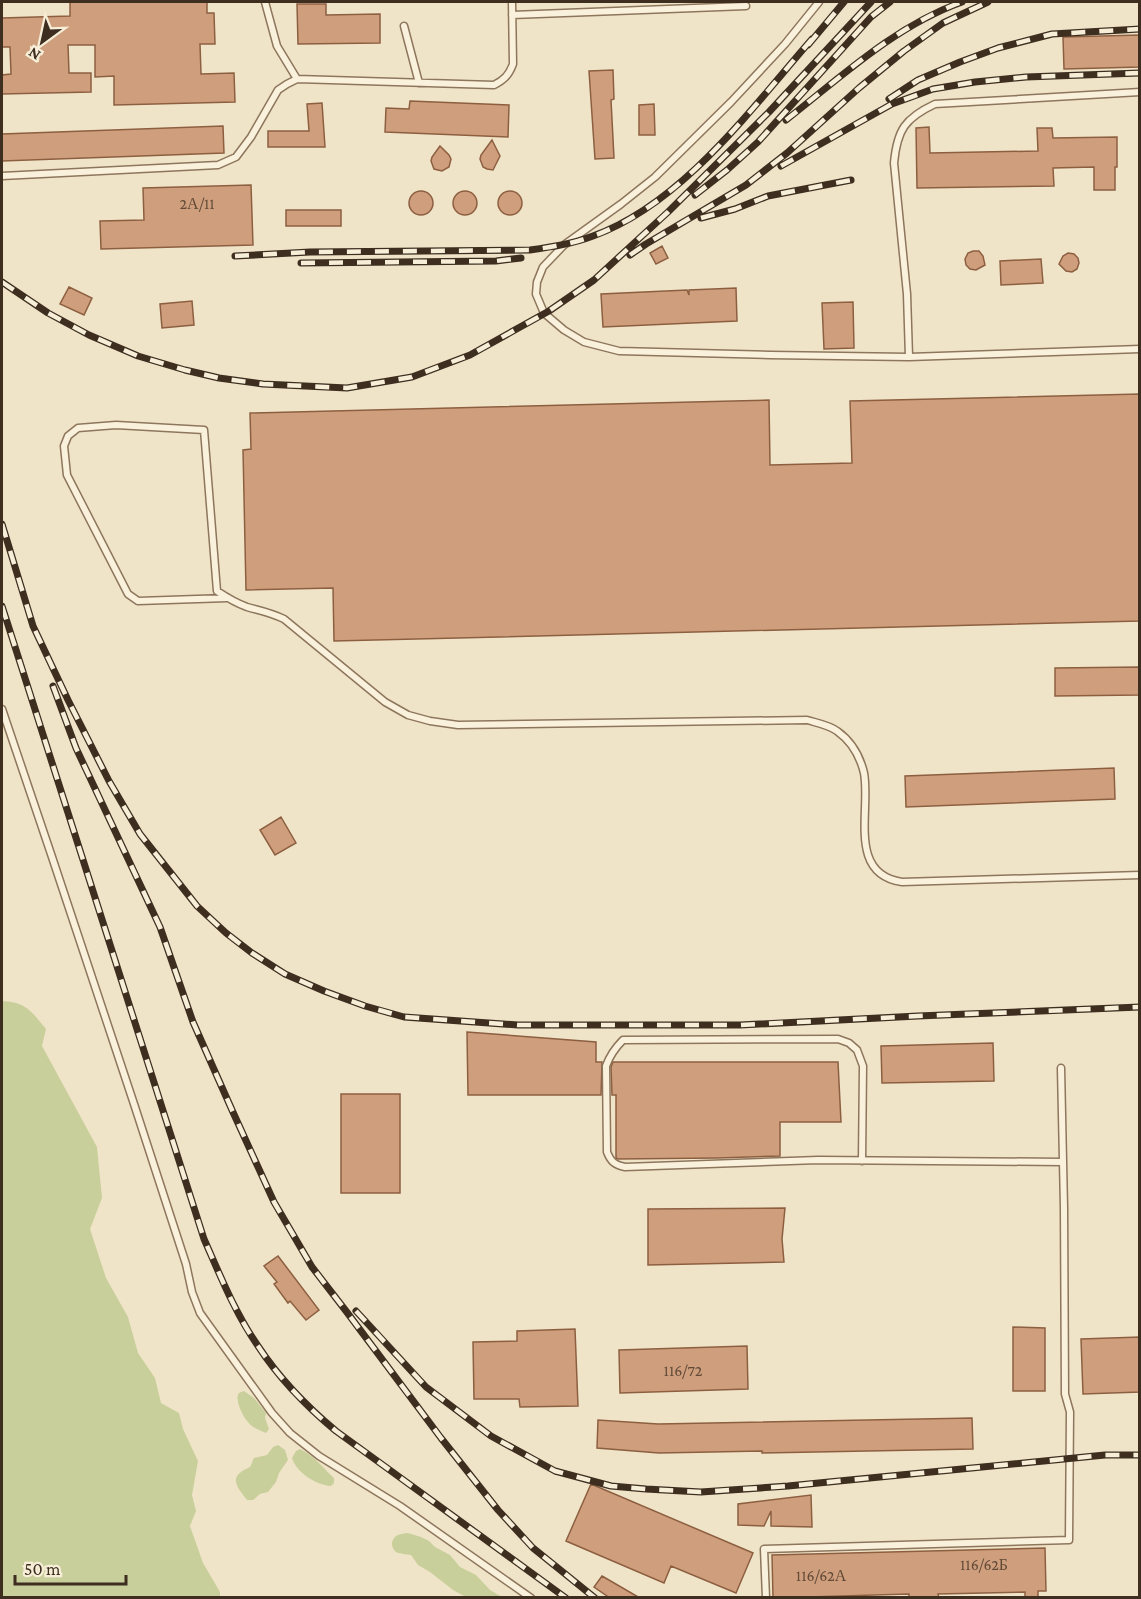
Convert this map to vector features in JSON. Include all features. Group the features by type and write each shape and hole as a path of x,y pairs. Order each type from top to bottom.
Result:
{"lane":[{"path":"266,2 277,46 297,79"},
{"path":"2,176 218,165 236,157 251,137 278,90 297,79 494,85 503,80 513,64 512,2"},
{"path":"819,2 785,44 731,102 656,177 564,245 543,267 537,282 536,294 544,313 564,330 584,342 620,351 909,357 1140,349"},
{"path":"512,15 746,6"},
{"path":"404,26 419,83"},
{"path":"909,357 907,294 894,163 896,145 909,120 919,111 935,104 1140,92"},
{"path":"227,598 138,601 128,594 67,474 64,446 68,436 78,428 116,425 204,430 217,591 246,606 270,612 284,619 385,702 408,715 430,722 458,725 807,720 831,727 852,745 860,758 864,775 867,855 878,873 892,880 902,882 1140,875"},
{"path":"2,709 127,1081 200,1313 272,1413 290,1433 320,1456 400,1506 531,1598"},
{"path":"862,1161 863,1066 857,1050 849,1043 838,1039 623,1040 614,1048 606,1066 607,1152 610,1160 625,1167 818,1160 862,1161 1063,1162"},
{"path":"766,1598 764,1549 1069,1540 1070,1412 1065,1394 1061,1068"}],"green space":[{"path":"2,1001 23,1006 46,1029 42,1046 97,1147 102,1198 90,1229 106,1278 128,1317 138,1353 155,1378 161,1403 179,1413 183,1429 198,1461 192,1495 196,1511 190,1526 203,1563 220,1592 220,1597 2,1597"},
{"path":"244,1391 254,1398 266,1413 265,1418 269,1429 266,1433 246,1420 238,1403 239,1393"},
{"path":"278,1445 285,1450 288,1460 276,1482 268,1492 260,1494 253,1500 247,1500 237,1486 238,1475 250,1467 254,1458 267,1455 273,1447"},
{"path":"300,1449 315,1459 334,1478 331,1486 313,1480 302,1473 292,1458"},
{"path":"408,1533 429,1541 450,1555 460,1567 476,1575 490,1590 502,1597 466,1597 418,1565 411,1555 396,1552 392,1545 394,1538"}],"building":[{"path":"70,2 207,2 207,13 214,13 215,44 200,44 201,74 234,73 235,102 114,105 114,76 95,77 95,45 68,45 69,73 91,73 91,92 2,94 2,75 11,74 10,47 2,47 2,18 70,16"},
{"path":"297,4 326,4 326,15 380,14 380,43 298,44"},
{"path":"1140,35 1140,67 1064,69 1063,37"},
{"path":"613,70 614,99 611,100 614,158 595,159 589,71"},
{"path":"410,101 509,105 508,137 385,132 386,108 409,109"},
{"path":"322,103 325,147 268,147 268,131 309,131 307,104"},
{"path":"654,104 655,135 639,135 639,105"},
{"path":"223,126 224,153 2,161 2,134"},
{"path":"929,127 930,153 1038,151 1037,128 1052,128 1053,138 1117,137 1115,190 1094,190 1094,167 1053,168 1054,186 917,188 916,128"},
{"path":"492,140 500,156 493,170 483,167 480,159"},
{"path":"440,146 451,159 449,167 442,171 434,169 431,161"},
{"path":"251,185 253,245 101,249 100,221 144,220 143,188"},
{"path":"421,191 426,192 432,198 432,208 426,214 421,215 416,214 410,208 409,203 410,198 416,192"},
{"path":"465,191 470,192 476,198 476,208 470,214 465,215 460,214 454,208 453,203 454,198 460,192"},
{"path":"510,191 515,192 521,198 521,208 515,214 510,215 505,214 499,208 498,203 499,198 505,192"},
{"path":"286,210 341,210 341,226 286,226"},
{"path":"662,246 668,258 656,264 650,253"},
{"path":"979,251 985,265 976,270 966,265 965,259 968,253"},
{"path":"1068,253 1078,258 1077,269 1072,272 1066,271 1059,264 1063,256"},
{"path":"1041,259 1043,283 1001,285 1000,261"},
{"path":"69,287 92,298 84,315 60,304"},
{"path":"736,288 737,321 603,327 601,294 687,290 689,295 689,290"},
{"path":"192,301 194,325 162,328 160,304"},
{"path":"853,302 854,348 824,349 822,303"},
{"path":"1140,394 1140,621 334,641 333,588 246,590 243,450 251,449 250,413 769,400 770,465 852,463 850,401"},
{"path":"1140,667 1140,695 1055,696 1055,668"},
{"path":"1114,768 1115,799 906,807 905,776"},
{"path":"281,817 296,843 275,855 260,830"},
{"path":"467,1032 596,1042 596,1062 602,1062 601,1095 468,1095"},
{"path":"993,1043 994,1081 882,1083 881,1046"},
{"path":"613,1062 838,1062 841,1122 780,1122 780,1156 618,1159 616,1158 616,1095 612,1095 611,1067"},
{"path":"341,1094 400,1094 400,1193 341,1193"},
{"path":"785,1208 782,1239 784,1262 648,1265 648,1209"},
{"path":"278,1256 319,1310 306,1320 290,1301 288,1303 274,1284 277,1282 264,1266"},
{"path":"1013,1327 1045,1328 1045,1391 1013,1391"},
{"path":"575,1329 578,1406 520,1407 519,1399 474,1399 473,1342 517,1341 517,1331"},
{"path":"1140,1337 1140,1392 1083,1394 1081,1339"},
{"path":"747,1346 748,1389 620,1393 619,1350"},
{"path":"972,1418 973,1449 659,1453 597,1448 598,1420 658,1424"},
{"path":"591,1484 753,1553 736,1593 671,1566 664,1583 566,1541"},
{"path":"811,1495 812,1527 771,1526 771,1511 764,1526 738,1525 738,1504"},
{"path":"1045,1548 1046,1591 1038,1591 1038,1598 1025,1598 1025,1592 938,1594 939,1598 909,1598 909,1594 773,1598 772,1555"},
{"path":"602,1576 640,1598 610,1598 594,1587"}],"railway":[{"path":"808,45 844,2"},
{"path":"2,282 48,313 89,335 138,356 219,378 263,384 347,388 412,377 470,355 549,311 594,280 668,212 769,112 871,2"},
{"path":"695,195 758,142 871,17 890,2"},
{"path":"786,120 891,39 937,12 962,2"},
{"path":"630,255 746,185 787,153 904,51 943,23 988,2"},
{"path":"889,99 918,80 998,48 1052,34 1140,29"},
{"path":"235,256 310,252 530,250 593,236 625,221 656,202 685,178 739,124 812,39"},
{"path":"781,166 892,104 933,89 1026,77 1140,73"},
{"path":"701,218 735,209 768,196 851,180"},
{"path":"301,263 496,261 521,258"},
{"path":"2,524 33,626 109,781 140,834 197,906 226,933 285,974 324,991 404,1017 518,1025 740,1025 1140,1007"},
{"path":"2,606 204,1239 242,1320 266,1358 284,1380 314,1412 336,1431 566,1598"},
{"path":"53,686 76,748 160,927 193,1022 232,1110 274,1202 312,1267 498,1510 533,1548 595,1598"},
{"path":"356,1311 426,1387 491,1436 555,1471 611,1486 701,1492 788,1486 1105,1455 1140,1455"}]}
